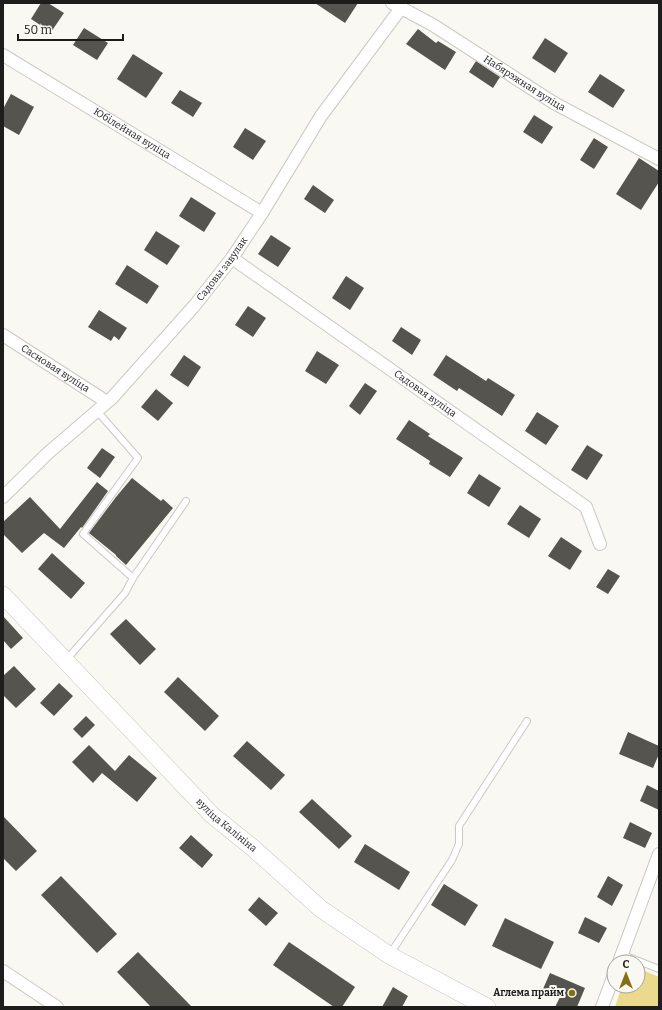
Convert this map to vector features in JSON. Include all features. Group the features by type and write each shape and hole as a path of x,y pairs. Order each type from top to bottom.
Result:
{"street":[{"name":"Набярэжная вуліца","path":"396,6 433,25 554,104 659,159"},
{"name":"Садовы завулак","path":"3,497 48,453 107,402 195,305 232,258 262,213 321,116 396,6"},
{"name":"Юбілейная вуліца","path":"3,55 262,213"},
{"name":"Садовая вуліца","path":"232,258 586,507 600,544"},
{"name":"Сасновая вуліца","path":"3,335 107,402"},
{"name":"вуліца Калініна","path":"3,595 212,815 253,848 320,909 389,955 487,1007"},
{"path":"622,954 659,854"},
{"path":"3,971 57,1007"},
{"path":"602,1007 607,994"}],"lane":[{"path":"96,411 138,458 83,534 133,578"},
{"path":"66,660 125,593 133,578 186,501"},
{"path":"389,955 452,860 459,844 459,826 528,721"},
{"path":"646,965 659,969"}],"shaded area":[{"path":"646,971 659,977 659,1007 615,1007 619,994 646,994"}],"building":[{"path":"41,3 48,3 64,13 51,32 31,19"},
{"path":"315,3 358,3 345,23"},
{"path":"84,28 108,43 97,60 73,45"},
{"path":"418,29 436,43 438,41 456,52 445,70 406,44"},
{"path":"545,38 568,53 555,73 532,58"},
{"path":"133,54 163,73 146,98 117,79"},
{"path":"476,61 500,77 493,88 469,72"},
{"path":"600,74 625,90 613,108 588,92"},
{"path":"180,90 202,103 193,117 171,103"},
{"path":"11,94 34,107 19,135 3,126 3,109"},
{"path":"534,115 553,127 542,144 523,132"},
{"path":"245,128 266,141 253,160 233,147"},
{"path":"594,138 608,147 594,169 580,160"},
{"path":"639,158 659,171 659,182 641,210 616,194"},
{"path":"313,185 334,200 325,213 304,199"},
{"path":"191,197 216,213 204,232 179,216"},
{"path":"156,231 180,246 167,265 144,250"},
{"path":"271,235 291,248 278,267 258,254"},
{"path":"127,265 159,286 147,304 115,284"},
{"path":"346,276 364,288 350,310 332,298"},
{"path":"248,306 266,318 253,337 235,325"},
{"path":"99,310 127,328 119,340 114,336 111,341 88,327"},
{"path":"401,327 421,340 412,355 392,341"},
{"path":"317,351 339,365 326,384 305,371"},
{"path":"184,355 201,367 188,387 170,375"},
{"path":"446,355 486,381 488,378 515,395 502,416 459,388 457,391 433,375"},
{"path":"365,383 377,391 360,415 349,406"},
{"path":"156,389 173,403 158,421 141,407"},
{"path":"537,412 559,426 546,445 525,431"},
{"path":"409,420 430,434 428,436 463,458 450,477 429,464 430,461 396,439"},
{"path":"587,445 603,455 587,480 571,470"},
{"path":"102,448 115,457 100,478 87,468"},
{"path":"479,474 501,488 489,507 467,493"},
{"path":"132,478 161,501 163,499 173,508 126,565 89,533"},
{"path":"97,482 108,491 82,528 81,527 64,548 44,533 22,553 3,534 3,522 30,497 60,529"},
{"path":"520,505 541,519 529,538 507,524"},
{"path":"561,537 582,551 570,570 548,556"},
{"path":"52,553 85,583 71,599 38,569"},
{"path":"608,569 620,576 608,594 596,587"},
{"path":"3,616 23,638 11,649 3,640"},
{"path":"126,619 156,649 140,665 110,634"},
{"path":"14,666 36,689 16,708 3,695 3,676"},
{"path":"178,677 219,716 205,731 164,692"},
{"path":"59,683 73,696 54,716 40,703"},
{"path":"86,716 95,725 82,738 73,729"},
{"path":"628,732 659,746 659,754 653,768 619,754"},
{"path":"247,741 285,775 271,790 233,756"},
{"path":"89,745 115,771 129,755 157,778 137,802 102,773 93,783 72,762"},
{"path":"647,785 659,791 659,810 640,801"},
{"path":"312,799 352,836 339,849 299,812"},
{"path":"3,816 37,851 16,871 3,858"},
{"path":"630,822 652,833 645,848 623,838"},
{"path":"191,835 213,855 202,868 179,848"},
{"path":"365,844 410,872 399,890 354,862"},
{"path":"61,876 117,934 97,953 41,895"},
{"path":"608,876 623,885 612,906 597,897"},
{"path":"444,884 478,905 465,926 431,905"},
{"path":"259,897 278,913 266,926 248,910"},
{"path":"585,917 607,928 599,943 578,933"},
{"path":"505,918 554,942 541,969 492,946"},
{"path":"289,942 355,987 342,1007 334,1007 273,965"},
{"path":"138,952 192,1007 151,1007 117,972"},
{"path":"550,973 585,988 577,1007 555,1007 560,997 543,989"},
{"path":"393,987 408,996 402,1007 382,1007"}],"place":[{"name":"Аглема прайм","path":"572,993"}]}
